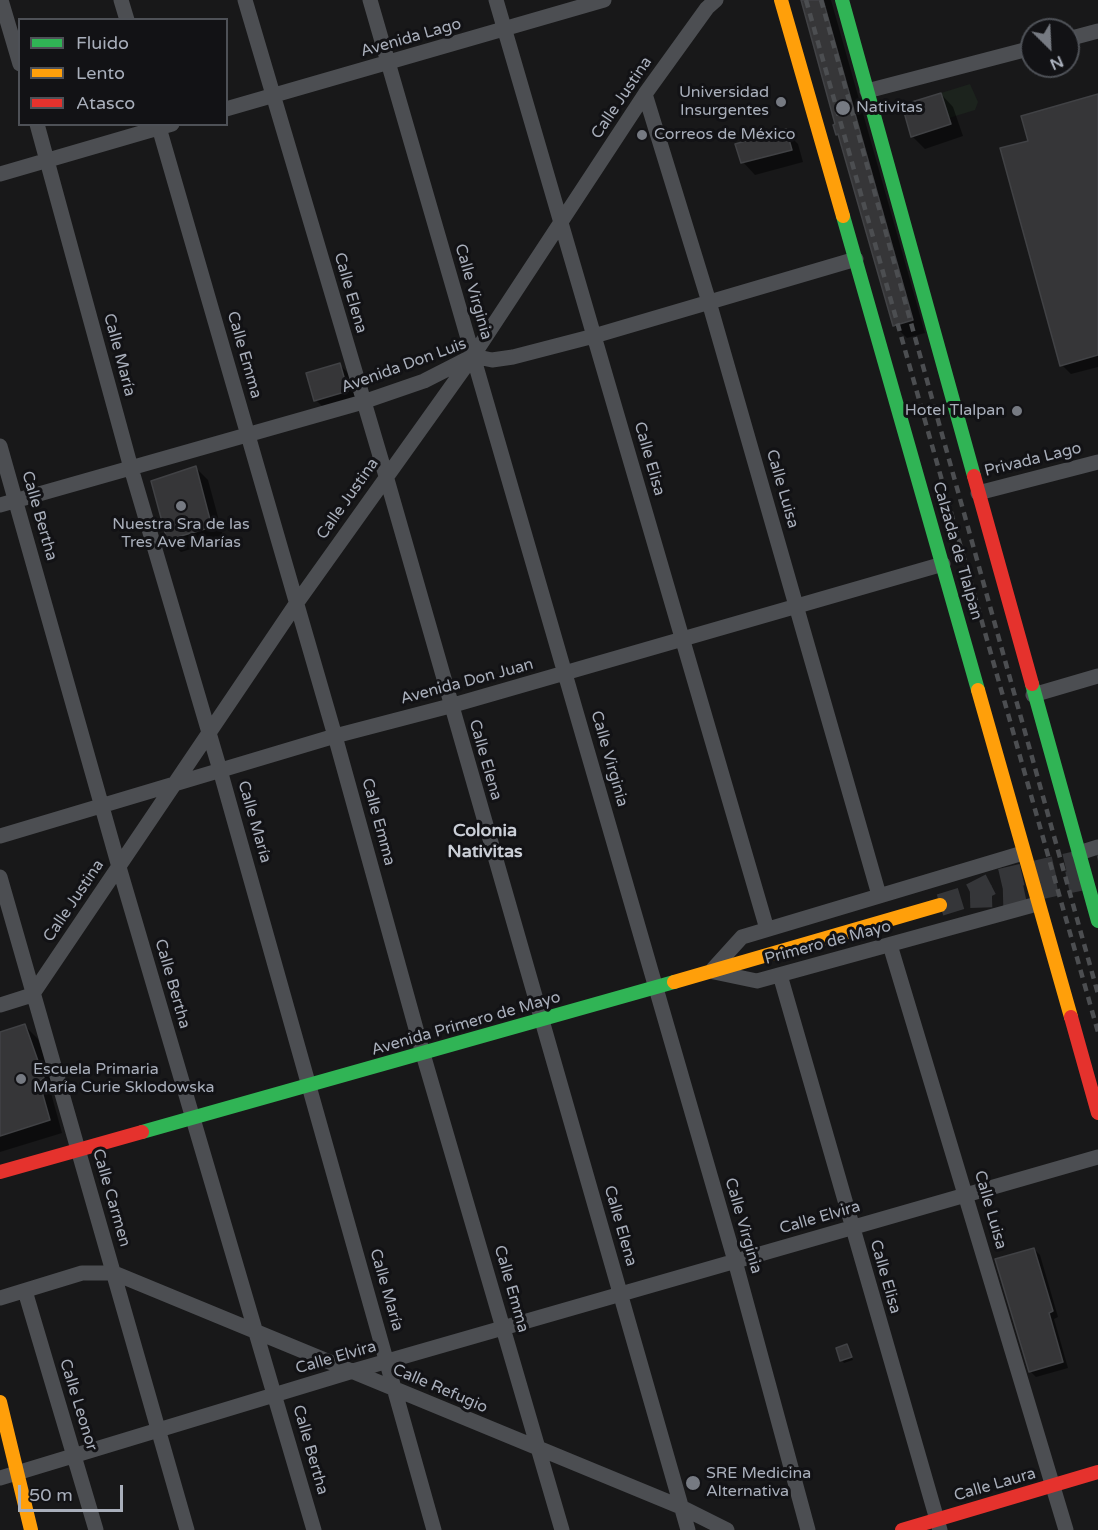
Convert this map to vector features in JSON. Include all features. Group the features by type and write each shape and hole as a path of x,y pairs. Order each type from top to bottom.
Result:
{"main road":[{"name":"Calzada de Tlalpan","path":"781,0 944,564 1037,904 1098,1113"},
{"path":"842,0 1033,695 1079,853 1094,896 1098,921"},
{"name":"Avenida Primero de Mayo","path":"0,1172 309,1087 940,905"},
{"path":"0,1402 32,1530"},
{"name":"Calle Laura","path":"902,1530 938,1525 1051,1486 1098,1473"}],"street":[{"path":"1,0 18,57"},
{"path":"121,0 126,18"},
{"name":"Calle Elena","path":"245,0 386,476 450,706 688,1530"},
{"name":"Calle Virginia","path":"370,0 735,1261 808,1530"},
{"name":"Calle Elisa","path":"496,0 767,929"},
{"name":"Avenida Lago","path":"228,108 604,0"},
{"name":"Calle Justina","path":"32,995 296,604 473,356 645,94 707,8 716,0"},
{"path":"1080,36 1098,31"},
{"path":"867,91 1020,51"},
{"name":"Calle Luisa","path":"645,94 710,302 879,895"},
{"name":"Calle María","path":"39,126 131,468 210,734 397,1390 434,1530"},
{"path":"0,174 163,126"},
{"name":"Calle Emma","path":"163,126 248,435 336,736 423,1054 562,1530"},
{"name":"Avenida Don Luis","path":"0,505 363,402 424,381 473,356 492,360 513,357 594,336 856,259"},
{"name":"Calle Bertha","path":"0,446 119,867 258,1333 314,1530"},
{"name":"Privada Lago","path":"978,493 1098,462"},
{"name":"Avenida Don Juan","path":"0,836 336,736 450,706 944,564"},
{"path":"1033,695 1098,676"},
{"path":"1079,853 1098,847"},
{"name":"Primero de Mayo","path":"711,971 742,937 1023,854"},
{"name":"Calle Carmen","path":"0,877 187,1530"},
{"name":"Primero de Mayo","path":"711,971 757,981 1037,904"},
{"name":"Calle Luisa","path":"890,945 1066,1530"},
{"name":"Calle Elisa","path":"780,975 938,1525"},
{"path":"0,1005 32,995"},
{"name":"Calle Elvira","path":"0,1478 353,1371 1098,1157"},
{"name":"Calle Refugio","path":"0,1298 82,1273 114,1273 681,1507 727,1530"},
{"name":"Calle Leonor","path":"25,1291 96,1530"}],"shaded area":[{"path":"970,84 978,102 975,110 949,118 941,93"}],"building":[{"name":"Nativitas","path":"801,0 823,0 913,320 893,326 838,134 836,135 833,125 835,124"},
{"path":"941,93 951,124 911,137 902,105"},
{"path":"1098,94 1098,355 1060,366 1000,148 1028,141 1021,116"},
{"path":"786,129 792,150 741,163 735,144"},
{"path":"340,363 348,391 314,401 306,373"},
{"name":"Nuestra Sra de las Tres Ave Marías","path":"196,466 212,527 167,540 151,481"},
{"name":"Escuela Primaria María Curie Sklodowska","path":"25,1024 44,1078 39,1081 50,1120 0,1136 0,1032"},
{"path":"1034,1248 1053,1311 1049,1313 1063,1362 1029,1372 995,1259"},
{"path":"847,1344 852,1357 840,1361 836,1348"}],"tunnel":[{"path":"940,905 966,897 999,880 1098,857"},
{"path":"970,897 1005,896 1098,876"}],"railway":[{"path":"806,0 1098,1032"},
{"path":"821,0 1098,994"}],"traffic: fast":[{"path":"842,0 974,476"},
{"path":"843,216 978,690"},
{"path":"1032,684 1098,921"},
{"path":"142,1132 674,982"}],"traffic: slow":[{"path":"781,0 843,216"},
{"path":"978,690 1071,1017"},
{"path":"674,982 940,905"},
{"path":"0,1402 31,1530"}],"traffic: jam":[{"path":"974,476 1032,684"},
{"path":"1071,1017 1098,1113"},
{"path":"0,1172 142,1132"},
{"path":"902,1530 1098,1472"}],"place":[{"name":"Universidad Insurgentes","path":"781,102"},
{"name":"Nativitas","path":"843,108"},
{"name":"Correos de México","path":"642,135"},
{"name":"Hotel Tlalpan","path":"1017,411"},
{"name":"Nuestra Sra de las Tres Ave Marías","path":"181,506"},
{"name":"Escuela Primaria María Curie Sklodowska","path":"21,1079"},
{"name":"SRE Medicina Alternativa","path":"693,1483"}],"district":[{"name":"Colonia Nativitas","path":"485,841"}]}
